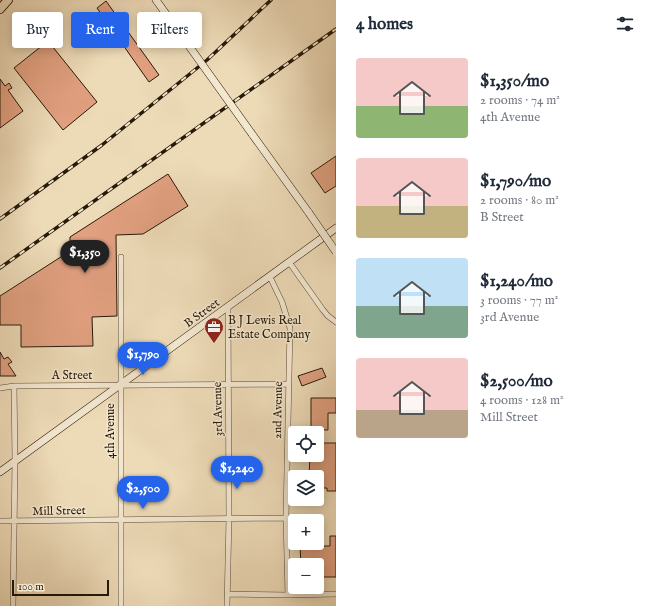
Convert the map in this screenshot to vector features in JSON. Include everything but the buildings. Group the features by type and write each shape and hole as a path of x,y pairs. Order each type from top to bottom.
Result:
{"main road":[{"path":"0,9 8,0"}],"street":[{"path":"156,0 336,252"},
{"name":"B Street","path":"0,472 228,308 336,228"},
{"name":"4th Avenue","path":"121,257 121,606"},
{"path":"289,262 323,310 336,322"},
{"name":"2nd Avenue","path":"270,277 282,302 290,328 286,518 288,595"},
{"name":"3rd Avenue","path":"227,606 229,518 228,308"},
{"name":"A Street","path":"0,388 14,386 289,384"},
{"path":"12,606 15,460 14,386"},
{"name":"Mill Street","path":"0,521 286,518"},
{"path":"227,594 336,594"}],"railway":[{"path":"0,219 102,145 207,60 271,0"},
{"path":"0,268 336,29"}],"place":[{"name":"B J Lewis Real Estate Company","path":"214,344"}]}
